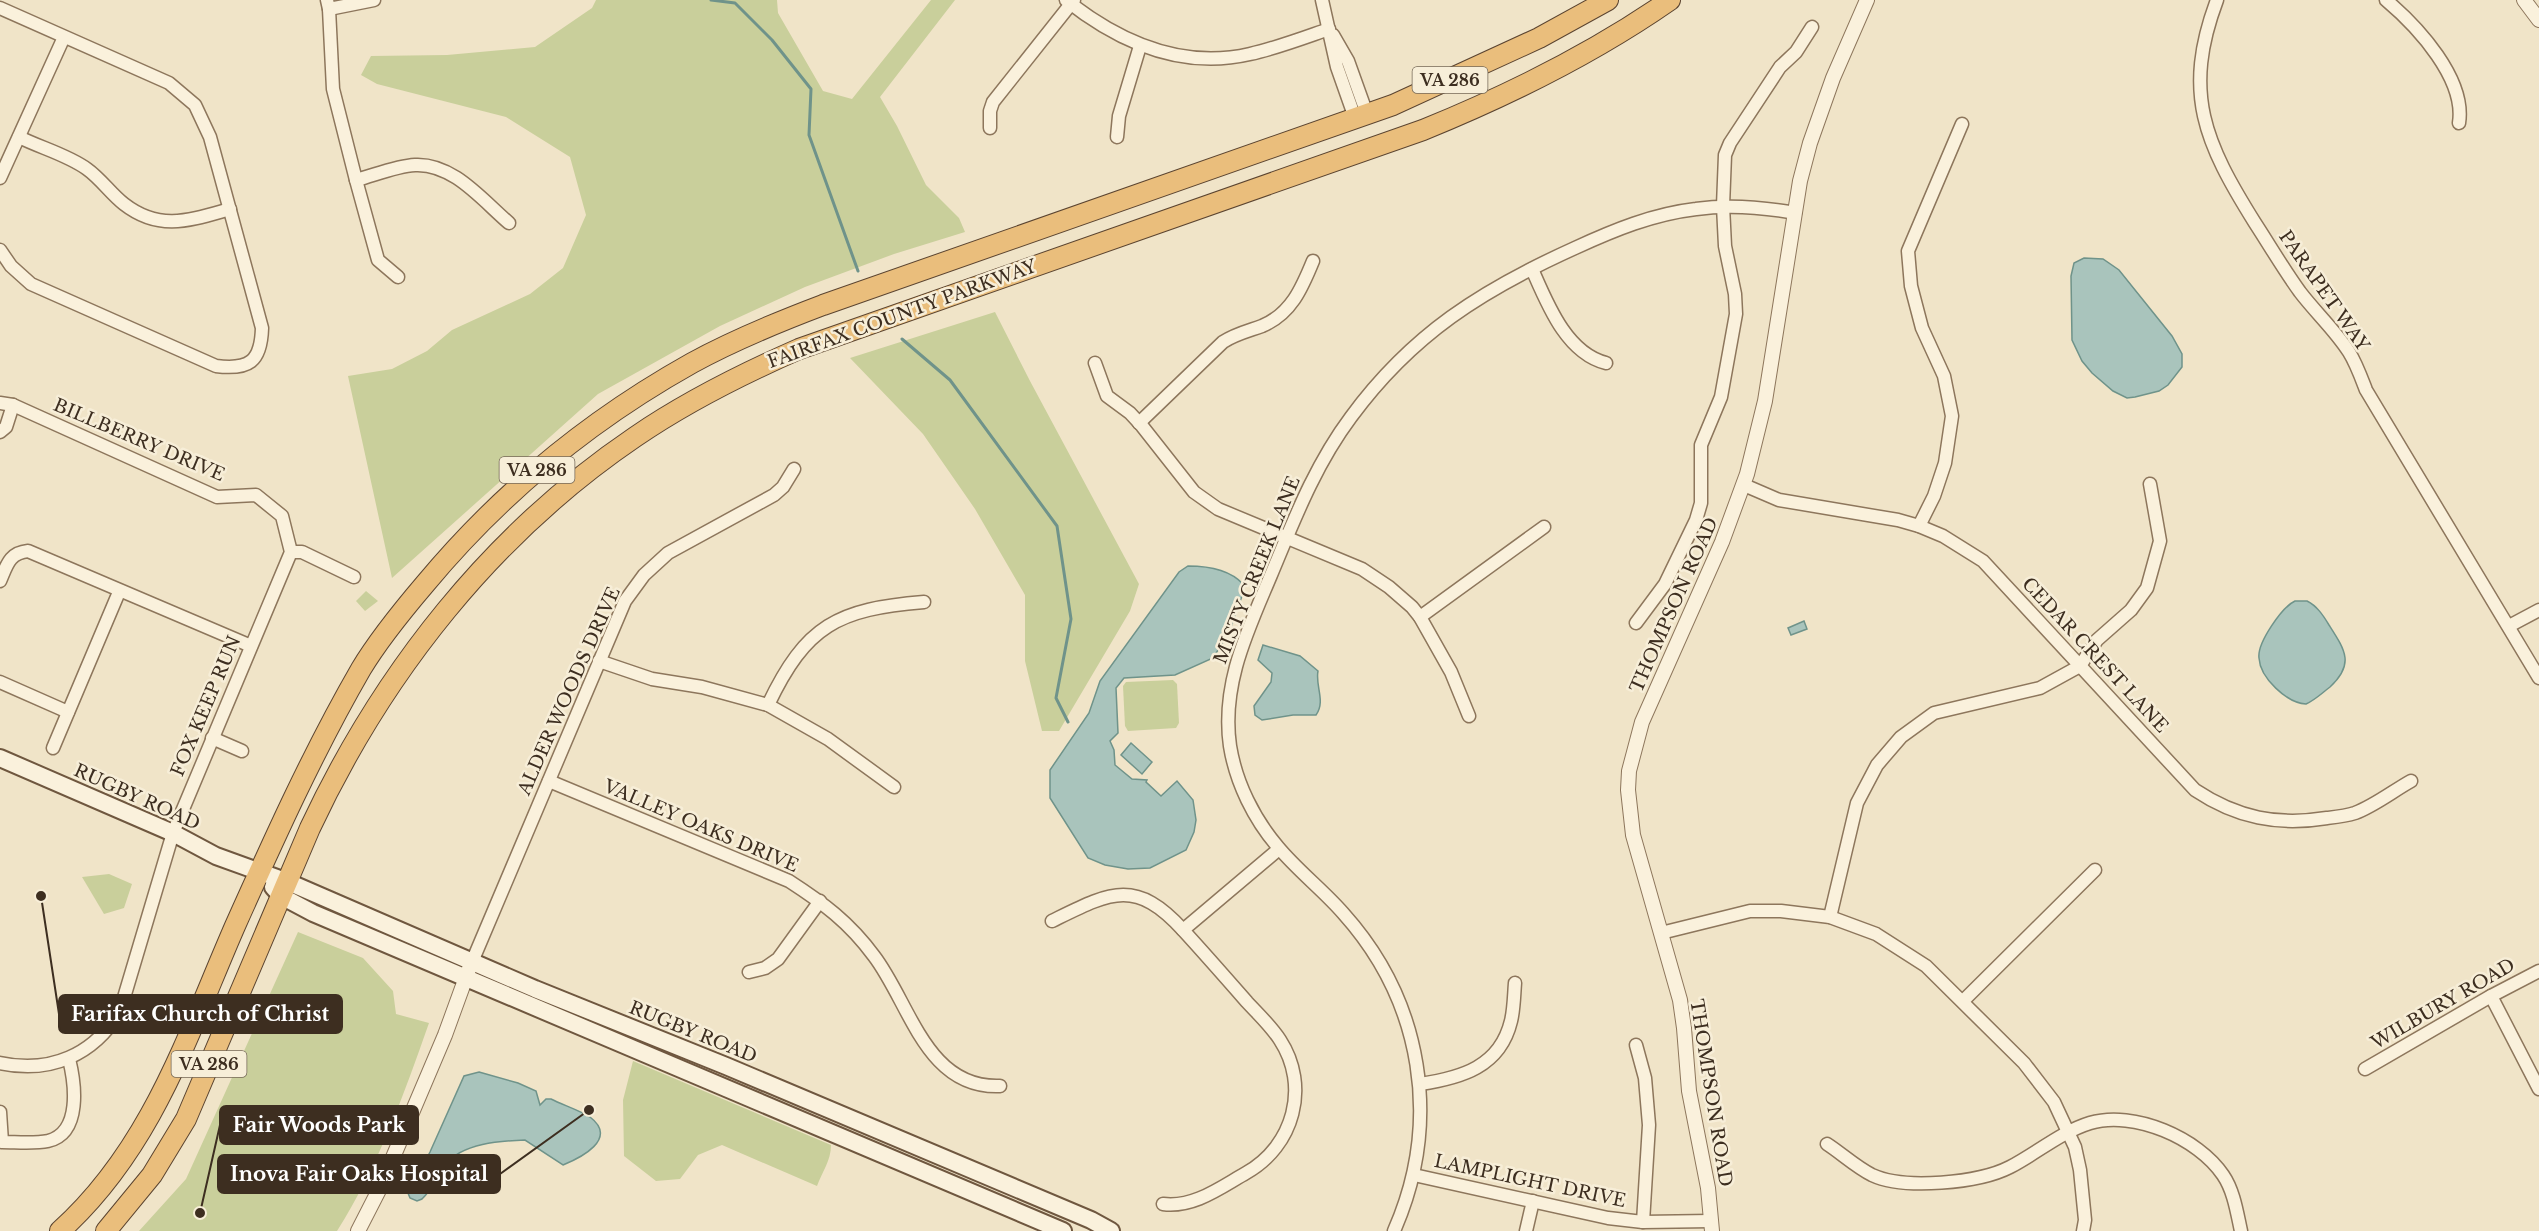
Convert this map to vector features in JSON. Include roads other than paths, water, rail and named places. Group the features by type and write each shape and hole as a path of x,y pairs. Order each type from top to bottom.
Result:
{"highway":[{"name":"FAIRFAX COUNTY PARKWAY","path":"60,1231 109,1178 147,1124 176,1065 294,794 361,669 406,607 468,534 498,504 563,449 615,411 693,363 770,326 812,309 1361,116 1447,81 1530,42 1608,0"},
{"name":"FAIRFAX COUNTY PARKWAY","path":"106,1231 152,1175 186,1119 331,783 401,669 448,608 490,559 584,474 661,420 728,382 799,349 1423,130 1560,67 1670,0"}],"main road":[{"name":"RUGBY ROAD","path":"0,758 172,833 216,856 259,872 285,889 313,913 1063,1231"},
{"name":"RUGBY ROAD","path":"285,889 472,962 1092,1220 1111,1231"}],"street":[{"path":"374,0 328,4 333,89 378,260 398,277"},
{"path":"1322,0 1329,29 1348,62 1361,116"},
{"name":"THOMPSON ROAD","path":"1712,1226 1708,1188 1689,1091 1680,1000 1633,835 1628,789 1629,771 1642,722 1722,542 1744,485 1765,401 1800,181 1819,115 1867,0"},
{"name":"PARAPET WAY","path":"2217,0 2204,40 2199,81 2203,114 2212,146 2247,209 2298,290 2334,331 2351,355 2366,390 2539,678"},
{"path":"2386,0 2414,27 2445,70 2460,102 2459,123"},
{"path":"2524,0 2539,20"},
{"path":"990,128 990,111 993,102 1070,1 1117,35 1140,46 1175,55 1225,58 1274,48 1329,29"},
{"path":"0,8 169,83 195,105 210,137 262,328 261,345 257,356 245,365 233,368 216,366 31,284 11,266 0,250"},
{"path":"1636,623 1665,584 1699,512 1701,445 1721,397 1736,314 1735,294 1725,246 1723,206 1725,155 1730,143 1780,67 1800,46 1812,27"},
{"path":"0,178 64,37"},
{"path":"1117,137 1119,116 1140,46"},
{"path":"1919,526 1934,496 1945,463 1952,416 1944,376 1922,328 1911,286 1908,251 1962,124"},
{"path":"20,138 86,168 123,203 139,214 172,222 186,221 230,209"},
{"path":"356,180 415,165 438,167 457,177 509,222"},
{"name":"MISTY CREEK LANE","path":"1394,1231 1414,1175 1420,1118 1420,1084 1409,1031 1400,1004 1376,956 1343,912 1279,849 1251,808 1237,775 1230,743 1229,702 1235,664 1241,646 1309,486 1348,420 1385,375 1413,347 1457,310 1532,268 1610,232 1638,222 1678,212 1723,206 1766,208 1795,213"},
{"path":"1139,423 1223,342 1239,333 1270,322 1285,311 1297,297 1312,261"},
{"path":"1532,268 1555,316 1578,348 1590,357 1606,363"},
{"path":"1095,363 1107,396 1139,423 1194,492 1218,508 1362,569 1389,587 1420,617 1451,672 1470,716"},
{"name":"BILLBERRY DRIVE","path":"0,403 13,405 217,497 256,495 282,516 291,552"},
{"path":"0,432 6,427 13,405"},
{"name":"ALDER WOODS DRIVE","path":"472,962 625,601 652,567 668,553 774,495 783,487 794,469"},
{"path":"1830,917 1857,803 1877,765 1901,737 1934,713 2040,688 2080,666 2097,640 2131,610 2147,588 2160,541 2150,484"},
{"name":"CEDAR CREST LANE","path":"1744,485 1779,500 1898,520 1919,526 1943,536 1983,561 2195,790 2218,805 2242,814 2274,820 2304,822 2354,814 2411,781"},
{"path":"1420,617 1544,527"},
{"path":"0,581 10,557 18,552 28,551 119,592 251,646"},
{"path":"291,552 302,552 354,577"},
{"name":"FOX KEEP RUN","path":"0,1063 31,1067 69,1059 93,1045 120,1011 172,833 291,552"},
{"path":"53,748 119,592"},
{"path":"768,705 792,658 823,629 840,618 869,608 924,602"},
{"path":"2509,626 2539,610"},
{"path":"599,661 652,679 702,687 768,705 828,739 894,787"},
{"path":"0,682 68,712"},
{"path":"213,738 242,751"},
{"name":"VALLEY OAKS DRIVE","path":"549,781 789,881 820,901 846,922 876,957 924,1044 950,1071 983,1087 1000,1086"},
{"path":"1183,930 1279,849"},
{"path":"1963,1001 2095,870"},
{"path":"1052,921 1100,898 1125,894 1142,898 1158,906 1183,930 1280,1040 1293,1071 1296,1095 1289,1126 1272,1153 1262,1163 1193,1202 1174,1206 1163,1204"},
{"path":"749,972 765,968 778,959 820,901"},
{"path":"1661,933 1750,911 1781,911 1830,917 1876,934 1926,966 2024,1063 2054,1102 2069,1133 2080,1170 2085,1220 2083,1231"},
{"path":"358,1231 371,1208 397,1147 472,962"},
{"name":"WILBURY ROAD","path":"2365,1069 2539,971"},
{"path":"1420,1084 1458,1077 1472,1071 1491,1057 1508,1028 1515,983"},
{"path":"2491,996 2539,1089"},
{"path":"1636,1045 1645,1078 1649,1125 1643,1222"},
{"path":"0,1112 2,1142 48,1141 59,1136 74,1110 76,1094 69,1059"},
{"path":"1827,1144 1872,1174 1892,1181 1910,1183 1980,1178 2006,1169 2048,1143 2090,1123 2108,1120 2141,1123 2163,1129 2185,1141 2213,1162 2224,1176 2237,1208 2241,1231"},
{"name":"LAMPLIGHT DRIVE","path":"1414,1175 1608,1218 1712,1226"},
{"path":"1527,1231 1533,1201"}],"water":[{"path":"2084,258 2103,259 2119,270 2172,336 2182,354 2182,367 2168,385 2159,391 2127,398 2113,391 2082,361 2072,340 2071,276 2074,263"},
{"path":"1188,566 1217,569 1243,584 1243,593 1229,633 1213,658 1175,675 1124,678 1116,688 1118,733 1110,741 1114,750 1115,765 1132,779 1147,780 1146,782 1161,796 1177,781 1193,800 1196,820 1194,832 1186,850 1150,868 1128,869 1105,865 1088,858 1050,798 1050,770 1089,713 1100,681 1179,572"},
{"path":"2295,601 2307,601 2320,611 2339,642 2345,657 2343,671 2338,679 2306,704 2291,699 2276,688 2264,673 2259,658 2259,651 2271,626"},
{"path":"1804,621 1807,629 1791,635 1788,628"},
{"path":"1263,645 1300,656 1318,671 1320,704 1316,715 1293,715 1262,720 1255,715 1254,706 1271,682 1272,673 1258,660"},
{"path":"1131,743 1152,762 1142,774 1121,755"},
{"path":"479,1072 518,1083 536,1091 540,1105 546,1099 551,1099 586,1114 598,1125 599,1140 587,1153 563,1165 525,1140 494,1142 472,1147 453,1157 446,1164 422,1199 417,1201 410,1198 408,1193 430,1152 464,1076"}],"waterway":[{"path":"711,0 735,3 772,40 811,89 809,135 858,271"},
{"path":"902,339 950,380 1057,526 1071,619 1056,698 1068,722"}],"place":[{"name":"Farifax Church of Christ","path":"41,896"},
{"name":"Inova Fair Oaks Hospital","path":"589,1110"},
{"name":"Fair Woods Park","path":"200,1213"}]}
